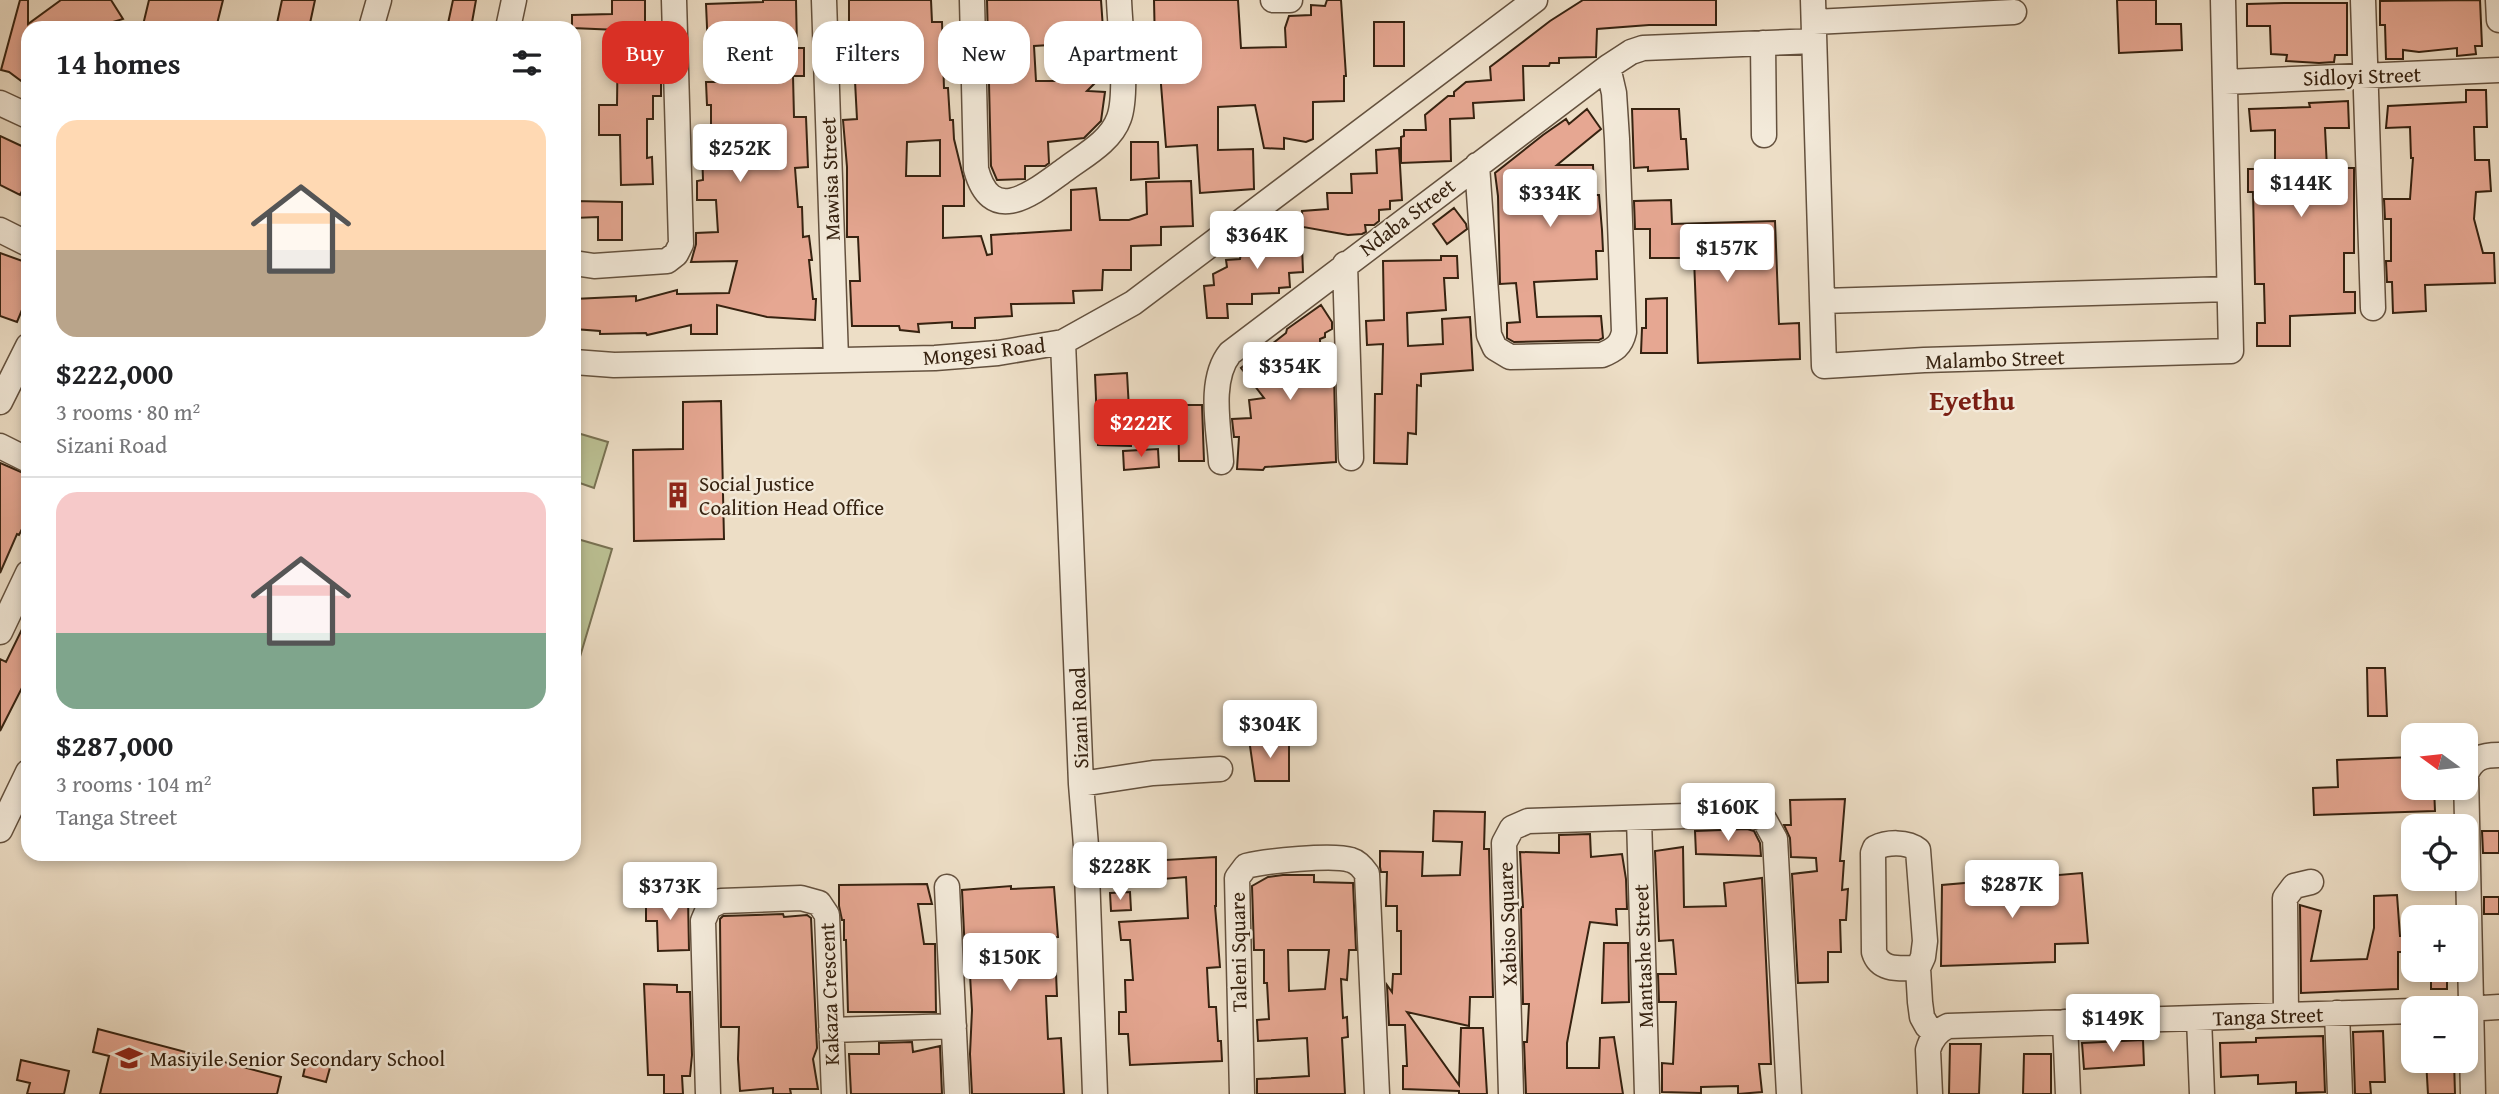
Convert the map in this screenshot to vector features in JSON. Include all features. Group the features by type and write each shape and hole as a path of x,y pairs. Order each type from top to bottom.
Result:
{"street":[{"path":"373,21 379,0"},
{"path":"510,21 514,0"},
{"path":"581,263 594,266 667,261 676,254 681,244 674,0"},
{"name":"Mawisa Street","path":"824,0 836,359"},
{"path":"972,0 976,169 981,186 989,196 1000,201 1016,201 1032,193 1112,131 1120,116 1123,94 1119,0"},
{"path":"1273,0 1290,0"},
{"name":"Mongesi Road","path":"581,363 614,365 948,357 998,353 1063,342 1133,303 1535,0"},
{"path":"1822,301 2229,289 2223,0"},
{"path":"2363,0 2373,308"},
{"path":"2498,0 2499,20"},
{"name":"Ndaba Street","path":"1221,462 1217,382 1223,361 1230,352 1631,51 1643,48 1763,43 1814,21 2014,12"},
{"name":"Malambo Street","path":"1814,21 1824,366 1924,360 2231,351 2229,289"},
{"path":"1763,43 1764,135"},
{"path":"1477,165 1489,335 1495,348 1510,357 1602,355 1616,349 1624,332 1617,139 1614,93 1608,67"},
{"name":"Sidloyi Street","path":"2225,82 2499,70"},
{"path":"0,103 21,113"},
{"path":"0,230 21,240"},
{"path":"1345,264 1351,458"},
{"name":"Sizani Road","path":"1063,342 1095,1094"},
{"path":"0,402 21,360"},
{"path":"0,446 21,456"},
{"path":"0,632 21,588"},
{"path":"2478,758 2484,755 2499,755"},
{"path":"1081,784 1153,773 1220,769"},
{"path":"0,830 21,786"},
{"path":"2466,800 2468,996"},
{"name":"Xabiso Square","path":"1511,1094 1504,843 1513,828 1528,821 1749,814 1764,819 1775,839 1789,1094"},
{"name":"Mantashe Street","path":"1639,818 1647,1094"},
{"path":"1918,968 1889,967 1877,960 1874,953 1874,853 1879,845 1906,844 1918,850 1925,941 1918,968 1922,1017 1936,1034 1928,1050 1930,1094"},
{"name":"Taleni Square","path":"1242,1094 1237,878 1246,866 1266,861 1342,858 1357,863 1367,874 1377,1094"},
{"path":"2286,1015 2285,898 2294,886 2311,882"},
{"path":"947,887 957,1094"},
{"name":"Kakaza Crescent","path":"708,1094 704,921 709,907 721,901 801,898 818,903 827,915 834,1094"},
{"path":"2478,1008 2499,1007"},
{"name":"Tanga Street","path":"1936,1034 1948,1026 2401,1011"},
{"path":"2337,1013 2340,1094"},
{"path":"2199,1018 2202,1094"},
{"path":"2065,1023 2068,1094"},
{"path":"831,1030 954,1026"},
{"path":"2472,1073 2473,1094"}],"green space":[{"path":"581,434 608,442 594,488 581,483"},
{"path":"581,540 612,549 581,653"}],"building":[{"path":"20,0 28,0 28,21 21,21 21,81 1,70"},
{"path":"61,0 111,0 123,19 32,21"},
{"path":"149,0 223,0 218,21 144,21"},
{"path":"282,0 315,0 310,21 278,21"},
{"path":"453,0 476,0 472,21 448,21"},
{"path":"612,0 645,0 645,21 602,21 602,29 581,28 581,21 572,21 572,15 612,14"},
{"path":"796,0 796,21 707,21 706,4"},
{"path":"849,0 931,0 932,22 938,22 938,84 944,84 944,88 948,88 950,120 953,120 954,139 964,180 964,206 943,206 943,238 981,236 987,255 992,254 991,235 1071,230 1071,190 1096,188 1100,220 1129,220 1147,214 1146,182 1191,181 1193,226 1161,227 1161,245 1131,246 1131,270 1103,270 1102,290 1073,291 1074,303 1011,304 1012,316 975,318 975,328 952,328 952,322 918,324 919,332 900,330 899,326 852,326 850,281 860,281 858,237 847,237 847,167 843,120 857,119 855,84 924,84 924,21 849,21","holes":["940,140 940,176 906,176 907,142"]},
{"path":"987,0 1101,0 1102,21 1044,21 1044,45 1034,46 1036,81 1044,81 1044,84 1094,84 1087,91 1105,92 1101,121 1084,138 1048,142 1049,163 1045,166 1025,166 1025,179 997,180 991,166 989,84 1030,84 1030,21 988,21"},
{"path":"1154,0 1238,0 1241,48 1286,47 1285,28 1289,16 1311,15 1311,5 1325,6 1327,0 1341,0 1346,76 1344,101 1313,102 1313,139 1306,142 1284,138 1284,149 1264,148 1255,105 1218,107 1218,150 1253,149 1254,189 1200,193 1197,145 1166,147 1161,84 1202,84 1202,21 1154,21"},
{"path":"1583,0 1716,0 1716,25 1649,25 1597,29 1596,57 1559,58 1559,63 1550,63 1549,66 1523,66 1524,100 1473,103 1474,118 1450,119 1451,161 1401,163 1401,137 1404,136 1404,130 1426,130 1425,115 1448,96 1454,96 1454,92 1466,82 1491,80 1490,67 1550,21"},
{"path":"2117,0 2156,0 2156,24 2181,24 2182,50 2119,53"},
{"path":"2480,0 2482,46 2475,46 2476,54 2457,56 2457,48 2419,52 2403,50 2403,59 2386,59 2385,25 2380,25 2380,1"},
{"path":"2347,3 2347,55 2335,55 2334,62 2319,63 2286,61 2287,55 2271,54 2270,26 2247,26 2247,4"},
{"path":"1374,22 1404,22 1404,66 1374,66"},
{"path":"798,48 804,48 804,76 798,76"},
{"path":"617,84 661,84 661,96 653,96 653,119 647,119 647,158 652,157 653,184 621,185 620,135 599,135 599,105 617,105"},
{"path":"706,84 793,84 794,117 806,117 808,167 795,168 798,207 802,207 803,237 809,236 813,299 816,299 815,320 767,317 717,305 717,334 691,334 691,325 647,335 600,334 600,331 581,330 581,299 636,296 636,301 677,290 677,294 729,293 737,261 691,262 696,233 718,232 716,200 697,200 697,181 703,180 702,150 711,149 711,105 707,105"},
{"path":"2466,90 2486,90 2487,127 2474,127 2475,160 2489,160 2491,191 2476,192 2474,219 2483,253 2494,253 2495,283 2425,285 2426,311 2393,313 2392,282 2387,282 2386,261 2391,261 2391,219 2385,219 2384,199 2410,199 2413,158 2410,127 2386,128 2388,106 2466,102"},
{"path":"2348,101 2349,128 2325,128 2327,168 2354,168 2354,253 2344,253 2344,292 2355,292 2355,313 2290,316 2290,346 2257,346 2257,323 2265,323 2264,284 2255,284 2253,192 2248,192 2248,169 2275,169 2275,130 2251,131 2249,109 2310,107 2309,103"},
{"path":"1587,109 1601,129 1557,165 1593,165 1594,195 1599,195 1603,251 1596,251 1597,279 1534,282 1537,317 1601,316 1603,338 1514,342 1507,338 1507,323 1520,322 1516,283 1500,284 1495,173 1566,119 1569,124"},
{"path":"1632,109 1679,109 1681,139 1686,139 1688,169 1648,171 1648,167 1634,168"},
{"path":"0,136 21,146 21,193 20,195 0,185"},
{"path":"1131,142 1158,142 1159,178 1131,180"},
{"path":"1399,148 1402,200 1390,201 1390,209 1379,210 1379,221 1374,225 1365,225 1366,232 1348,235 1303,227 1302,211 1328,209 1327,193 1352,193 1351,174 1377,173 1376,150"},
{"path":"1671,200 1672,224 1775,221 1779,324 1799,323 1800,359 1698,363 1694,258 1650,258 1650,229 1635,229 1634,201"},
{"path":"581,201 622,202 622,240 598,240 598,217 581,218"},
{"path":"1454,208 1467,229 1447,244 1433,224"},
{"path":"1301,221 1303,272 1289,273 1290,287 1279,288 1279,293 1252,294 1252,304 1227,304 1228,318 1207,318 1204,286 1214,285 1213,274 1227,267 1226,260 1240,259 1241,253 1251,255 1250,243 1262,242 1261,234 1271,233 1286,222"},
{"path":"0,253 21,260 21,312 17,322 0,316"},
{"path":"1441,256 1457,256 1458,278 1444,278 1446,310 1407,313 1408,346 1443,344 1442,319 1470,317 1473,370 1421,374 1421,386 1417,385 1416,434 1408,433 1407,464 1374,463 1375,394 1382,394 1383,344 1367,345 1366,321 1384,320 1383,261 1441,260"},
{"path":"1667,298 1667,353 1641,353 1642,328 1646,328 1646,299"},
{"path":"1321,305 1332,322 1332,329 1320,339 1321,376 1334,375 1336,462 1265,467 1263,470 1237,469 1239,437 1234,437 1232,419 1251,418 1249,400 1264,398 1241,368 1286,333 1287,329"},
{"path":"1127,373 1131,446 1098,445 1095,375"},
{"name":"Social Justice Coalition Head Office","path":"721,401 724,539 634,541 633,450 683,449 683,402"},
{"path":"1178,405 1202,405 1204,461 1179,461"},
{"path":"1158,449 1159,467 1124,470 1123,451"},
{"path":"0,463 21,472 21,531 17,534 0,573"},
{"path":"21,631 21,690 0,731 0,659 6,662"},
{"path":"2367,668 2385,668 2387,716 2368,716"},
{"path":"1249,739 1289,740 1289,781 1255,781"},
{"path":"2401,757 2401,800 2435,800 2435,811 2314,815 2313,788 2338,787 2337,760"},
{"path":"1845,799 1840,861 1844,861 1842,890 1848,889 1846,920 1840,920 1841,952 1828,952 1828,982 1798,983 1792,874 1817,871 1816,858 1791,857 1790,838 1784,825 1791,825 1790,800"},
{"path":"1434,811 1485,812 1484,849 1489,849 1493,997 1470,997 1469,1026 1407,1012 1459,1085 1461,1028 1483,1028 1487,1094 1403,1089 1403,1066 1407,1066 1405,1025 1389,1025 1387,985 1392,992 1393,974 1401,974 1401,931 1397,931 1397,906 1386,906 1387,872 1381,872 1380,851 1423,852 1422,876 1460,875 1462,842 1433,841"},
{"path":"1695,831 1754,831 1760,843 1761,856 1696,854"},
{"path":"2482,831 2499,831 2499,853 2483,853"},
{"path":"1590,834 1591,857 1622,854 1627,909 1616,909 1617,925 1590,922 1567,1043 1567,1068 1599,1068 1600,1038 1614,1037 1623,1094 1526,1094 1524,1042 1527,1042 1529,1004 1523,1004 1520,852 1559,853 1559,835"},
{"path":"1683,847 1684,907 1726,906 1724,883 1762,878 1771,1064 1759,1064 1762,1092 1738,1094 1738,1086 1701,1087 1701,1093 1662,1092 1662,1063 1673,1064 1676,1002 1659,1002 1658,974 1676,974 1673,940 1659,941 1655,851"},
{"path":"1216,857 1215,906 1220,967 1207,968 1209,1007 1216,1007 1222,1061 1130,1065 1128,1034 1119,1034 1119,1012 1126,1012 1125,980 1133,980 1130,940 1121,940 1119,922 1188,918 1186,877 1114,883 1113,860"},
{"path":"2082,873 2088,943 2055,944 2055,962 1941,966 1942,885"},
{"path":"1314,875 1314,882 1353,883 1356,950 1349,950 1347,980 1341,979 1343,1018 1347,1017 1348,1037 1342,1038 1345,1094 1257,1094 1257,1079 1309,1076 1307,1038 1258,1041 1257,1020 1269,1019 1267,983 1264,983 1264,950 1254,950 1252,886 1268,877","holes":["1288,950 1329,950 1325,989 1289,991"]},
{"path":"927,884 932,904 918,904 924,944 935,944 936,1012 848,1012 846,940 839,906 839,885"},
{"path":"1011,886 1011,889 1054,887 1058,937 1016,939 1014,975 1056,973 1057,996 1046,996 1048,1039 1061,1038 1064,1094 972,1094 972,1010 970,975 966,975 962,890"},
{"path":"1130,892 1131,910 1111,911 1110,893"},
{"path":"2397,895 2401,936 2398,989 2301,993 2300,905 2321,911 2311,961 2367,959 2374,928 2374,896"},
{"path":"646,897 688,898 689,950 658,951 657,921 646,921"},
{"path":"2484,897 2499,897 2499,914 2484,914"},
{"path":"783,914 784,917 807,915 811,918 817,1048 813,1059 818,1089 790,1089 791,1094 773,1094 773,1088 740,1091 739,1027 721,1027 720,919 723,916"},
{"path":"1604,943 1628,943 1629,1002 1602,1003"},
{"path":"2431,982 2447,982 2447,989 2431,989"},
{"path":"644,984 677,985 677,992 690,992 692,1055 690,1076 682,1076 683,1094 664,1094 664,1075 648,1075"},
{"path":"98,1029 281,1077 277,1094 100,1094 109,1056 93,1052"},
{"path":"2383,1031 2385,1082 2370,1082 2371,1094 2355,1094 2353,1032"},
{"path":"2323,1036 2325,1092 2296,1093 2296,1082 2258,1084 2258,1075 2221,1077 2220,1043 2256,1042 2256,1038"},
{"path":"2143,1040 2144,1065 2084,1069 2082,1043"},
{"path":"912,1042 913,1052 940,1046 942,1094 851,1094 849,1054 879,1054 879,1043"},
{"path":"1950,1044 1981,1044 1979,1094 1949,1094"},
{"path":"2024,1054 2051,1054 2051,1094 2023,1094"},
{"path":"307,1058 331,1064 326,1082 303,1076"},
{"path":"21,1060 69,1071 64,1094 27,1094 30,1083 17,1080"},
{"path":"2427,1073 2454,1073 2455,1094 2428,1094"}],"place":[{"name":"Social Justice Coalition Head Office","path":"678,495"},
{"name":"Masiyile Senior Secondary School","path":"129,1058"}],"district":[{"name":"Eyethu","path":"1972,399"}]}
